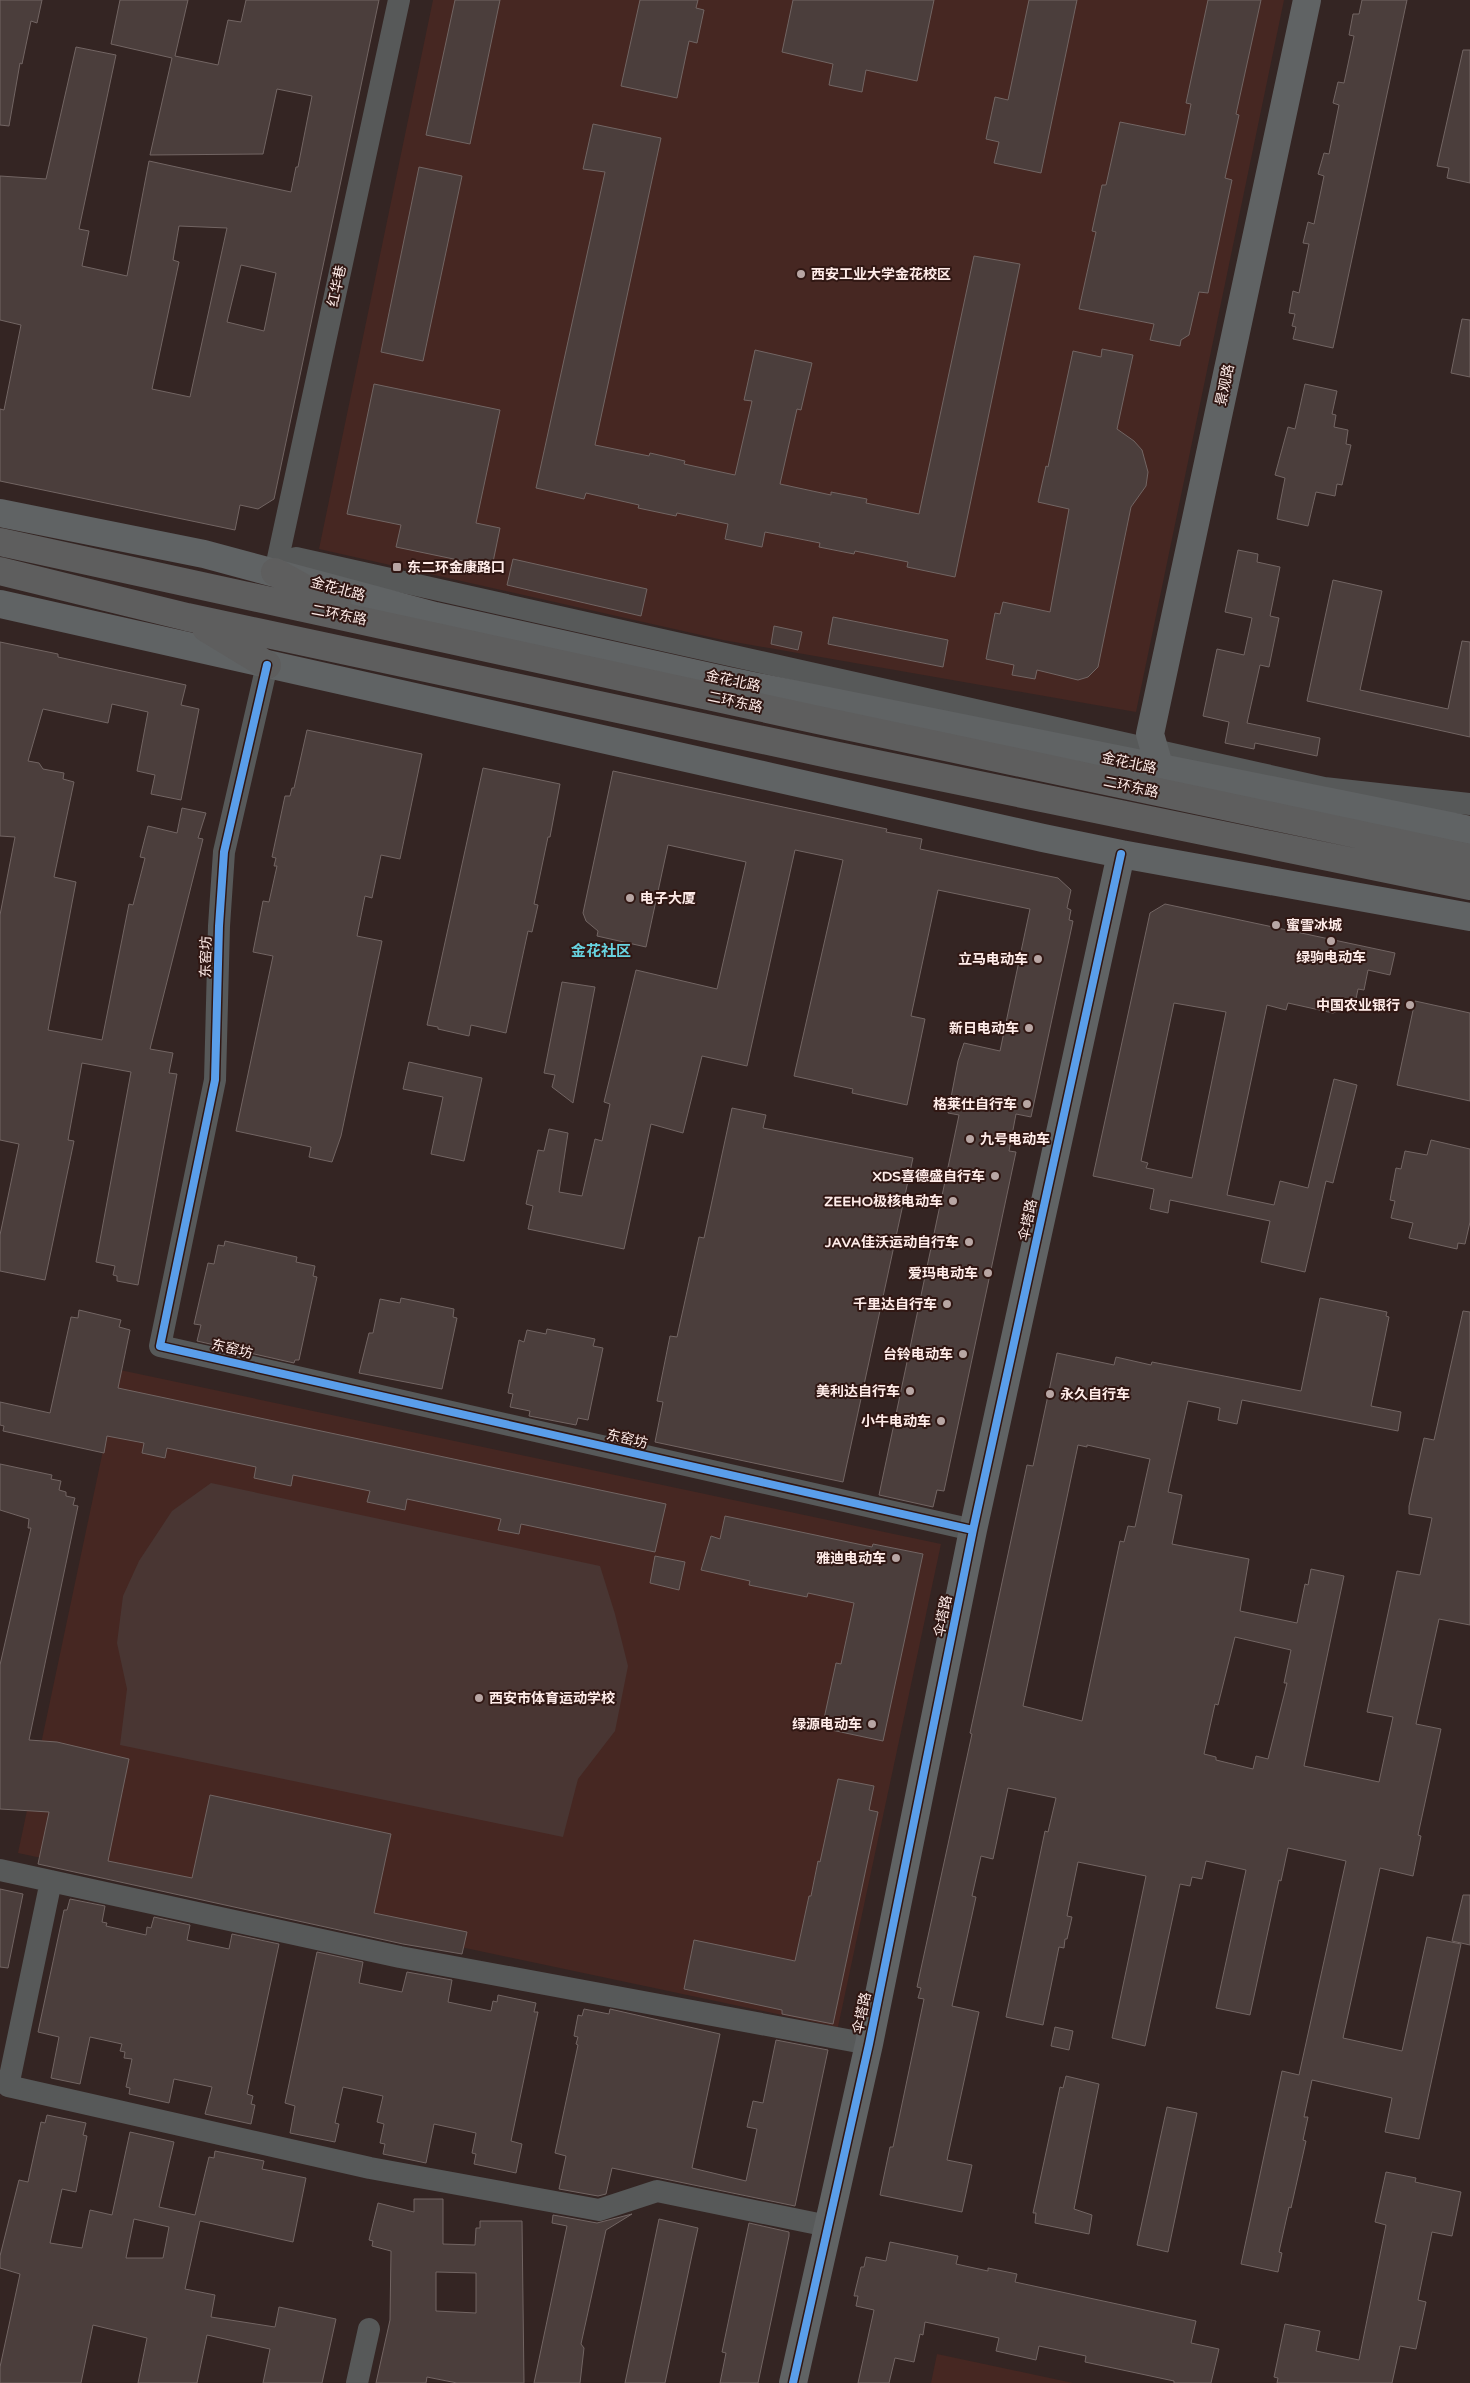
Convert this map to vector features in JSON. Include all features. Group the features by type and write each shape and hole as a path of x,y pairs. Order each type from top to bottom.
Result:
{"highway":[{"name":"二环东路","path":"0,542 183,584 362,620 828,722 1470,858"},
{"name":"二环东路","path":"0,572 187,617 829,754 1468,886"},
{"path":"275,572 362,620"},
{"path":"187,617 267,665"}],"main road":[{"name":"景观路","path":"1157,760 1150,734 1307,0"},
{"name":"金花北路","path":"0,512 204,554 444,618 719,678 1157,760 1470,830"},
{"path":"0,604 1121,854 1470,917"},
{"name":"伞塔路","path":"793,2383 868,2044 973,1530 1121,854"}],"street":[{"name":"红华巷","path":"275,572 399,0"},
{"name":"东窑坊","path":"267,665 224,852 219,926 215,1080 160,1346 973,1530"},
{"path":"1157,760 1324,788 1470,804"},
{"path":"0,1870 400,1957 868,2044"},
{"path":"51,1881 8,2086 370,2168 599,2210 657,2191 828,2226"},
{"path":"357,2383 369,2329"}],"shaded area":[{"name":"西安工业大学金花校区","path":"433,0 1284,0 1136,712 723,640 319,549"},
{"name":"西安市体育运动学校","path":"120,1370 941,1544 838,2027 18,1853"},
{"path":"211,1483 600,1566 615,1614 628,1666 615,1731 578,1779 563,1837 120,1745 127,1689 117,1643 123,1596 139,1561 172,1511"},
{"path":"937,2354 1073,2383 931,2383"}],"building":[{"path":"0,0 42,0 37,23 31,21 22,64 20,63 9,126 0,125"},
{"path":"120,0 188,0 175,56 218,65 228,20 241,22 246,0 379,0 274,499 258,509 240,505 235,530 0,481 0,409 4,410 21,325 0,320 0,176 46,179 76,47 116,55 79,229 89,231 82,266 127,276 149,161 291,192 296,167 298,167 312,96 277,89 263,154 150,155 172,58 111,44","holes":["179,226 227,228 190,397 152,389 179,262 173,260","241,265 276,273 264,331 227,322"]},
{"path":"455,0 500,0 470,144 426,135"},
{"path":"640,0 698,0 696,8 704,10 697,43 689,41 677,98 621,86"},
{"path":"793,0 934,0 917,81 866,70 862,92 829,85 833,64 782,52"},
{"path":"1029,0 1077,0 1041,173 994,163 999,142 986,139 995,97 1008,100"},
{"path":"1208,0 1261,0 1236,114 1239,115 1225,178 1232,180 1208,293 1199,292 1189,335 1181,340 1180,346 1150,340 1154,324 1079,309 1096,232 1092,231 1102,185 1106,185 1120,122 1185,135 1191,104 1186,103"},
{"path":"1362,0 1407,0 1333,348 1293,339 1296,327 1292,326 1295,314 1289,313 1293,291 1299,293 1309,244 1303,243 1308,222 1314,224 1324,176 1318,174 1324,153 1329,154 1339,105 1333,103 1338,82 1344,83 1354,36 1349,35 1353,14 1359,14"},
{"path":"1463,50 1470,50 1470,183 1447,178 1449,168 1437,166"},
{"path":"593,124 661,138 595,445 649,456 650,453 685,461 684,464 735,475 752,401 744,400 755,350 812,363 801,410 797,409 780,484 831,495 831,492 867,499 866,503 919,514 974,256 1020,264 955,577 907,567 908,562 855,551 854,554 819,547 820,543 765,532 762,547 725,539 728,524 677,513 676,516 638,508 639,505 586,493 584,499 536,488 605,172 583,169"},
{"path":"419,167 462,176 423,361 381,352"},
{"path":"1462,319 1470,320 1470,377 1451,373"},
{"path":"1102,349 1133,355 1117,429 1134,441 1142,450 1148,472 1146,486 1131,507 1098,667 1088,677 1078,680 1037,670 1035,679 1012,675 1014,665 986,659 995,613 1000,614 1003,602 1050,612 1069,509 1038,502 1046,466 1048,467 1073,351 1101,357"},
{"path":"374,384 500,410 476,523 500,528 492,567 396,547 401,525 347,514"},
{"path":"1305,384 1337,391 1332,414 1336,415 1334,427 1348,430 1346,444 1351,445 1342,485 1337,484 1335,496 1316,492 1308,526 1277,519 1285,478 1275,475 1288,427 1295,429"},
{"path":"1238,550 1258,554 1257,562 1280,567 1270,616 1279,618 1269,667 1260,665 1247,723 1320,738 1317,756 1255,743 1254,749 1225,743 1229,722 1203,716 1217,649 1244,655 1252,618 1225,612"},
{"path":"513,559 647,589 641,616 507,585"},
{"path":"1333,580 1382,591 1360,690 1448,709 1462,641 1470,642 1470,737 1307,701"},
{"path":"833,617 948,640 943,667 828,644"},
{"path":"774,626 802,632 798,650 771,644"},
{"path":"0,642 58,654 58,657 186,685 181,705 199,709 181,800 151,794 155,775 137,771 148,712 112,704 108,723 43,709 28,761 39,763 43,769 64,773 63,779 74,782 54,877 76,882 48,1030 102,1040 129,904 133,905 145,858 140,857 148,826 177,833 182,808 206,813 198,838 203,839 150,1049 173,1053 169,1073 177,1074 138,1285 117,1281 117,1276 113,1275 115,1266 96,1262 131,1072 82,1063 68,1140 74,1141 45,1280 0,1271 0,1235 19,1144 0,1140 0,915 15,837 0,836"},
{"path":"307,730 422,754 400,859 381,855 372,898 365,896 357,936 382,941 341,1136 332,1162 309,1157 311,1147 236,1131 273,956 253,952 263,901 269,902 277,866 274,866 276,858 272,857 285,796 290,796 292,788 294,788"},
{"path":"483,768 560,784 534,904 538,905 532,932 528,931 506,1033 471,1025 469,1036 427,1025"},
{"path":"613,771 887,829 886,832 922,839 920,849 1058,878 1071,890 1067,908 1071,910 1069,920 1073,921 1031,1117 1016,1114 1009,1151 1016,1152 944,1491 937,1490 933,1507 879,1495 959,1115 948,1113 958,1061 964,1043 1000,1051 1030,909 938,890 911,1016 925,1019 907,1105 852,1093 853,1089 794,1076 843,860 795,850 747,1066 702,1056 683,1133 651,1124 624,1249 528,1229 533,1206 526,1204 538,1150 544,1151 549,1129 568,1133 559,1192 582,1196 595,1139 602,1141 610,1104 604,1102 636,970 717,989 746,862 668,845 646,947 597,936 598,931 586,921 583,913"},
{"path":"1165,904 1395,953 1390,975 1368,970 1364,990 1358,989 1355,1004 1333,1013 1288,1003 1286,1010 1267,1005 1227,1195 1274,1205 1280,1181 1308,1188 1334,1079 1357,1085 1333,1183 1326,1181 1305,1272 1261,1262 1270,1221 1170,1200 1168,1213 1150,1209 1154,1189 1093,1176 1150,913","holes":["1174,1003 1226,1012 1192,1178 1146,1168 1148,1163 1141,1161"]},
{"path":"562,982 595,987 573,1103 552,1087 555,1075 544,1073"},
{"path":"1415,1001 1470,1013 1470,1101 1397,1085"},
{"path":"409,1062 482,1078 464,1161 431,1154 443,1097 403,1089"},
{"path":"732,1108 766,1115 763,1128 913,1158 843,1482 655,1442 663,1402 657,1401 670,1336 677,1337 699,1237 704,1238"},
{"path":"1431,1140 1470,1149 1470,1222 1465,1244 1458,1243 1457,1249 1409,1238 1413,1223 1391,1218 1395,1201 1390,1200 1396,1168 1401,1169 1405,1151 1427,1155"},
{"path":"225,1241 297,1257 296,1262 315,1266 313,1276 317,1277 299,1360 295,1360 294,1363 197,1341 201,1325 194,1324 208,1263 214,1264 218,1245 224,1246"},
{"path":"401,1298 454,1309 453,1317 457,1318 442,1389 359,1373 369,1333 373,1333 380,1299 400,1303"},
{"path":"1320,1298 1387,1312 1386,1316 1389,1317 1371,1406 1401,1412 1398,1431 1242,1400 1237,1424 1218,1420 1220,1408 1188,1401 1168,1492 1182,1495 1172,1544 1249,1559 1240,1611 1297,1623 1305,1584 1308,1585 1311,1569 1344,1576 1304,1766 1379,1782 1393,1717 1367,1712 1397,1571 1420,1575 1432,1518 1409,1514 1409,1506 1424,1438 1434,1440 1463,1311 1470,1312 1470,1625 1439,1619 1416,1724 1441,1729 1418,1835 1421,1836 1413,1876 1380,1868 1343,2038 1402,2051 1427,1937 1461,1944 1419,2139 1385,2132 1392,2098 1312,2080 1304,2117 1308,2117 1303,2140 1306,2141 1279,2252 1282,2253 1278,2272 1241,2264 1282,2071 1299,2075 1346,1861 1288,1848 1281,1881 1279,1880 1250,2015 1216,2008 1246,1870 1206,1861 1202,1879 1192,1877 1190,1886 1180,1884 1145,2046 1112,2038 1146,1876 1078,1862 1067,1916 1072,1917 1064,1948 1059,1947 1043,2025 1006,2017 1045,1831 1048,1832 1056,1798 1008,1788 993,1859 981,1856 972,1896 976,1897 952,2006 979,2012 947,2160 972,2165 962,2212 880,2195 890,2147 893,2147 924,1999 918,1998 921,1988 917,1987 972,1734 970,1733 1027,1465 1033,1466 1057,1353 1114,1365 1116,1357 1151,1365 1152,1362 1301,1391","holes":["1078,1445 1087,1447 1087,1445 1150,1459 1135,1527 1128,1526 1124,1542 1120,1541 1082,1721 1023,1706","1235,1637 1291,1650 1284,1683 1287,1683 1268,1759 1256,1756 1253,1769 1216,1760 1216,1757 1204,1754 1215,1704 1218,1705"]},
{"path":"79,1310 121,1320 119,1327 130,1330 118,1388 666,1504 655,1552 521,1524 519,1534 498,1530 501,1519 407,1499 405,1510 367,1502 370,1491 293,1475 291,1486 254,1478 256,1467 167,1448 165,1458 142,1453 144,1443 107,1436 104,1453 3,1431 4,1426 0,1425 0,1402 50,1413 71,1317 78,1318"},
{"path":"547,1329 595,1339 593,1346 603,1348 588,1420 578,1418 576,1425 529,1416 530,1411 510,1407 513,1394 508,1393 519,1340 524,1342 527,1330 546,1334"},
{"path":"0,1464 52,1475 51,1479 61,1481 59,1490 66,1492 66,1496 75,1498 73,1505 78,1506 29,1740 57,1742 129,1759 108,1861 192,1878 210,1795 391,1834 374,1913 467,1932 462,1954 403,1944 38,1864 49,1812 0,1809 0,1665 31,1528 28,1528 29,1519 0,1510"},
{"path":"725,1516 872,1547 873,1544 923,1554 883,1741 822,1728 836,1663 841,1664 854,1603 808,1593 807,1597 749,1585 750,1581 701,1570 711,1536 720,1539"},
{"path":"655,1556 685,1562 679,1590 650,1583"},
{"path":"838,1779 874,1786 869,1810 878,1812 833,2024 782,2014 782,2010 684,1989 694,1940 795,1961 809,1896 811,1896 818,1861 820,1862"},
{"path":"0,1889 23,1894 8,1968 0,1967"},
{"path":"1463,1895 1470,1895 1470,1945 1452,1941"},
{"path":"70,1899 105,1906 102,1922 107,1923 106,1926 146,1935 147,1927 151,1928 154,1917 190,1925 187,1940 191,1941 229,1949 232,1934 279,1944 247,2094 253,2096 251,2104 255,2105 251,2124 205,2114 212,2087 174,2079 169,2103 129,2094 130,2088 126,2087 132,2059 124,2058 125,2052 120,2051 122,2044 90,2037 80,2084 51,2078 59,2037 38,2032 64,1910 67,1910"},
{"path":"317,1952 363,1962 359,1983 402,1992 407,1972 452,1980 448,2002 491,2011 493,2001 497,2002 498,1995 536,2003 534,2012 538,2012 511,2141 522,2144 516,2173 474,2164 476,2154 472,2153 476,2133 434,2124 426,2163 383,2154 385,2144 380,2143 384,2124 377,2122 383,2096 343,2087 335,2123 339,2124 335,2142 290,2133 295,2106 285,2103"},
{"path":"584,2009 609,2014 610,2009 720,2034 692,2168 746,2181 757,2129 747,2127 753,2101 763,2103 776,2040 828,2050 795,2206 612,2168 606,2194 598,2196 559,2189 566,2156 555,2153 578,2045 576,2044 578,2037 574,2036 578,2015 582,2016"},
{"path":"1055,2027 1073,2031 1069,2050 1051,2046"},
{"path":"1066,2076 1099,2084 1074,2209 1092,2215 1089,2234 1035,2223 1036,2213 1033,2213 1060,2087 1063,2088"},
{"path":"1167,2107 1197,2113 1168,2252 1137,2245"},
{"path":"47,2115 86,2123 83,2135 87,2136 76,2192 62,2189 50,2243 82,2248 90,2210 112,2215 130,2132 174,2142 159,2207 195,2215 209,2157 214,2158 215,2151 264,2161 262,2169 306,2178 293,2242 200,2221 185,2289 215,2295 211,2317 275,2327 279,2307 336,2319 322,2383 263,2383 270,2349 207,2335 197,2383 138,2383 147,2338 93,2325 81,2383 0,2383 0,2367 20,2274 0,2268 0,2256 19,2180 28,2182 41,2122 45,2123","holes":["134,2219 169,2227 163,2258 126,2258"]},
{"path":"1386,2172 1416,2178 1415,2182 1461,2192 1452,2236 1432,2232 1418,2300 1426,2302 1416,2349 1400,2346 1392,2383 1277,2383 1278,2378 1274,2377 1285,2324 1320,2331 1316,2351 1359,2360 1386,2225 1375,2222"},
{"path":"414,2199 443,2199 443,2244 475,2245 476,2228 480,2228 480,2221 522,2221 524,2383 457,2383 427,2377 426,2383 376,2383 390,2320 391,2251 372,2246 373,2241 369,2240 378,2203 414,2212","holes":["436,2272 476,2273 476,2313 436,2311"]},
{"path":"632,2214 606,2230 581,2344 584,2348 580,2383 534,2383 567,2226 552,2223 553,2215 597,2223"},
{"path":"659,2219 698,2228 665,2383 625,2383"},
{"path":"749,2223 789,2232 789,2236 758,2383 720,2383 726,2353 722,2352"},
{"path":"890,2242 958,2256 956,2264 988,2271 988,2268 1017,2274 1015,2282 1196,2321 1191,2343 1219,2349 1211,2383 1174,2383 1174,2381 1085,2362 1086,2356 1039,2346 1036,2360 996,2351 999,2338 925,2322 923,2335 920,2334 914,2362 895,2358 889,2383 858,2383 874,2310 856,2306 858,2296 854,2296 861,2267 864,2267 866,2257 886,2261"}],"cycle path":[{"path":"267,665 224,852 219,926 215,1080 160,1346 973,1530"},
{"path":"793,2383 869,2044 973,1530 1121,854"}],"place":[{"name":"西安工业大学金花校区","path":"801,274"},
{"name":"东二环金康路口","path":"397,567"},
{"name":"电子大厦","path":"630,898"},
{"name":"蜜雪冰城","path":"1276,925"},
{"name":"绿驹电动车","path":"1331,941"},
{"name":"立马电动车","path":"1038,959"},
{"name":"中国农业银行","path":"1410,1005"},
{"name":"新日电动车","path":"1029,1028"},
{"name":"格莱仕自行车","path":"1027,1104"},
{"name":"九号电动车","path":"970,1139"},
{"name":"XDS喜德盛自行车","path":"995,1176"},
{"name":"ZEEHO极核电动车","path":"953,1201"},
{"name":"JAVA佳沃运动自行车","path":"969,1242"},
{"name":"爱玛电动车","path":"988,1273"},
{"name":"千里达自行车","path":"947,1304"},
{"name":"台铃电动车","path":"963,1354"},
{"name":"美利达自行车","path":"910,1391"},
{"name":"永久自行车","path":"1050,1394"},
{"name":"小牛电动车","path":"941,1421"},
{"name":"雅迪电动车","path":"896,1558"},
{"name":"西安市体育运动学校","path":"479,1698"},
{"name":"绿源电动车","path":"872,1724"}],"district":[{"name":"金花社区","path":"601,951"}]}
